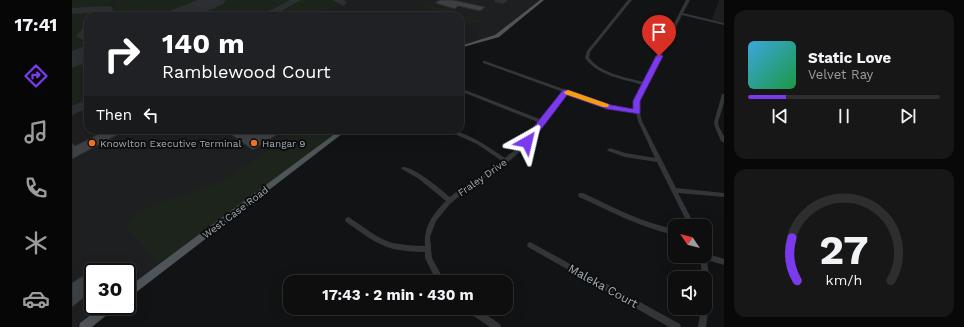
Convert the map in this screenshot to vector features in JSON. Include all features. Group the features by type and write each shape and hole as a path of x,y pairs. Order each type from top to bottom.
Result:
{"main road":[{"path":"464,46 497,36 542,0"},
{"name":"West Case Road","path":"136,287 339,134"},
{"path":"84,327 99,315"}],"street":[{"path":"630,0 588,52 587,58 591,64 601,70 645,84"},
{"path":"687,0 637,101 637,112 688,219"},
{"path":"681,14 724,24"},
{"path":"484,62 610,107 637,112"},
{"path":"464,91 542,122"},
{"name":"Fraley Drive","path":"427,249 428,234 431,224 442,207 449,200 506,161 527,142 566,92"},
{"path":"724,95 716,122 724,141"},
{"path":"459,134 479,143 506,161"},
{"path":"610,150 625,155 659,160"},
{"path":"404,168 421,177 449,200"},
{"path":"674,190 724,195"},
{"path":"581,195 641,223 668,231"},
{"path":"348,220 373,238 391,246 427,249 429,260 437,275"},
{"name":"Maleka Court","path":"530,245 677,327"},
{"path":"712,259 724,262"},
{"path":"479,315 496,327"},
{"path":"702,327 704,315"}],"shaded area":[{"path":"72,0 540,0 495,36 464,45 464,12 84,12 84,134 334,134 136,282 136,263 84,263 84,315 93,315 77,327 72,327"},
{"path":"72,0 113,0 104,6 89,9 72,9"},
{"path":"121,0 206,0 177,12 108,12"},
{"path":"224,0 293,0 269,12 196,12"},
{"path":"301,0 334,0 339,4 324,12 278,12"},
{"path":"719,0 724,0 724,23 712,20"},
{"path":"423,3 445,9 448,7 455,9 464,4 453,12 439,12 420,6"},
{"path":"97,11 98,12 84,12 84,28 77,36 78,39 84,42 84,51 72,56 72,12"},
{"path":"464,15 491,23 475,23 464,20"},
{"path":"84,60 84,102 72,107 72,64"},
{"path":"291,134 335,134 166,261 161,262 155,259 125,226 132,217 155,204 221,182"}],"building":[{"path":"440,0 453,0 485,7 480,11 458,6 455,9 435,3"},
{"name":"Knowlton Executive Terminal","path":"99,134 119,134 72,159 72,143 75,146"},
{"name":"Hangar 9","path":"233,134 278,134 253,150 232,135"},
{"path":"84,275 84,297 72,307 72,283"}],"taxiway":[{"path":"273,12 297,0"},
{"path":"337,0 343,3"},
{"path":"498,0 503,1"},
{"path":"72,11 109,9"},
{"path":"84,33 81,36 84,38"},
{"path":"72,111 84,105"}],"runway":[{"path":"187,12 216,0"},
{"path":"72,60 84,55"}],"slow traffic":[{"path":"568,92 605,105"}],"place":[{"name":"Knowlton Executive Terminal","path":"92,143"},
{"name":"Hangar 9","path":"254,143"}],"route":[{"path":"527,142 566,92 610,107 637,112 637,101 659,56"}]}
